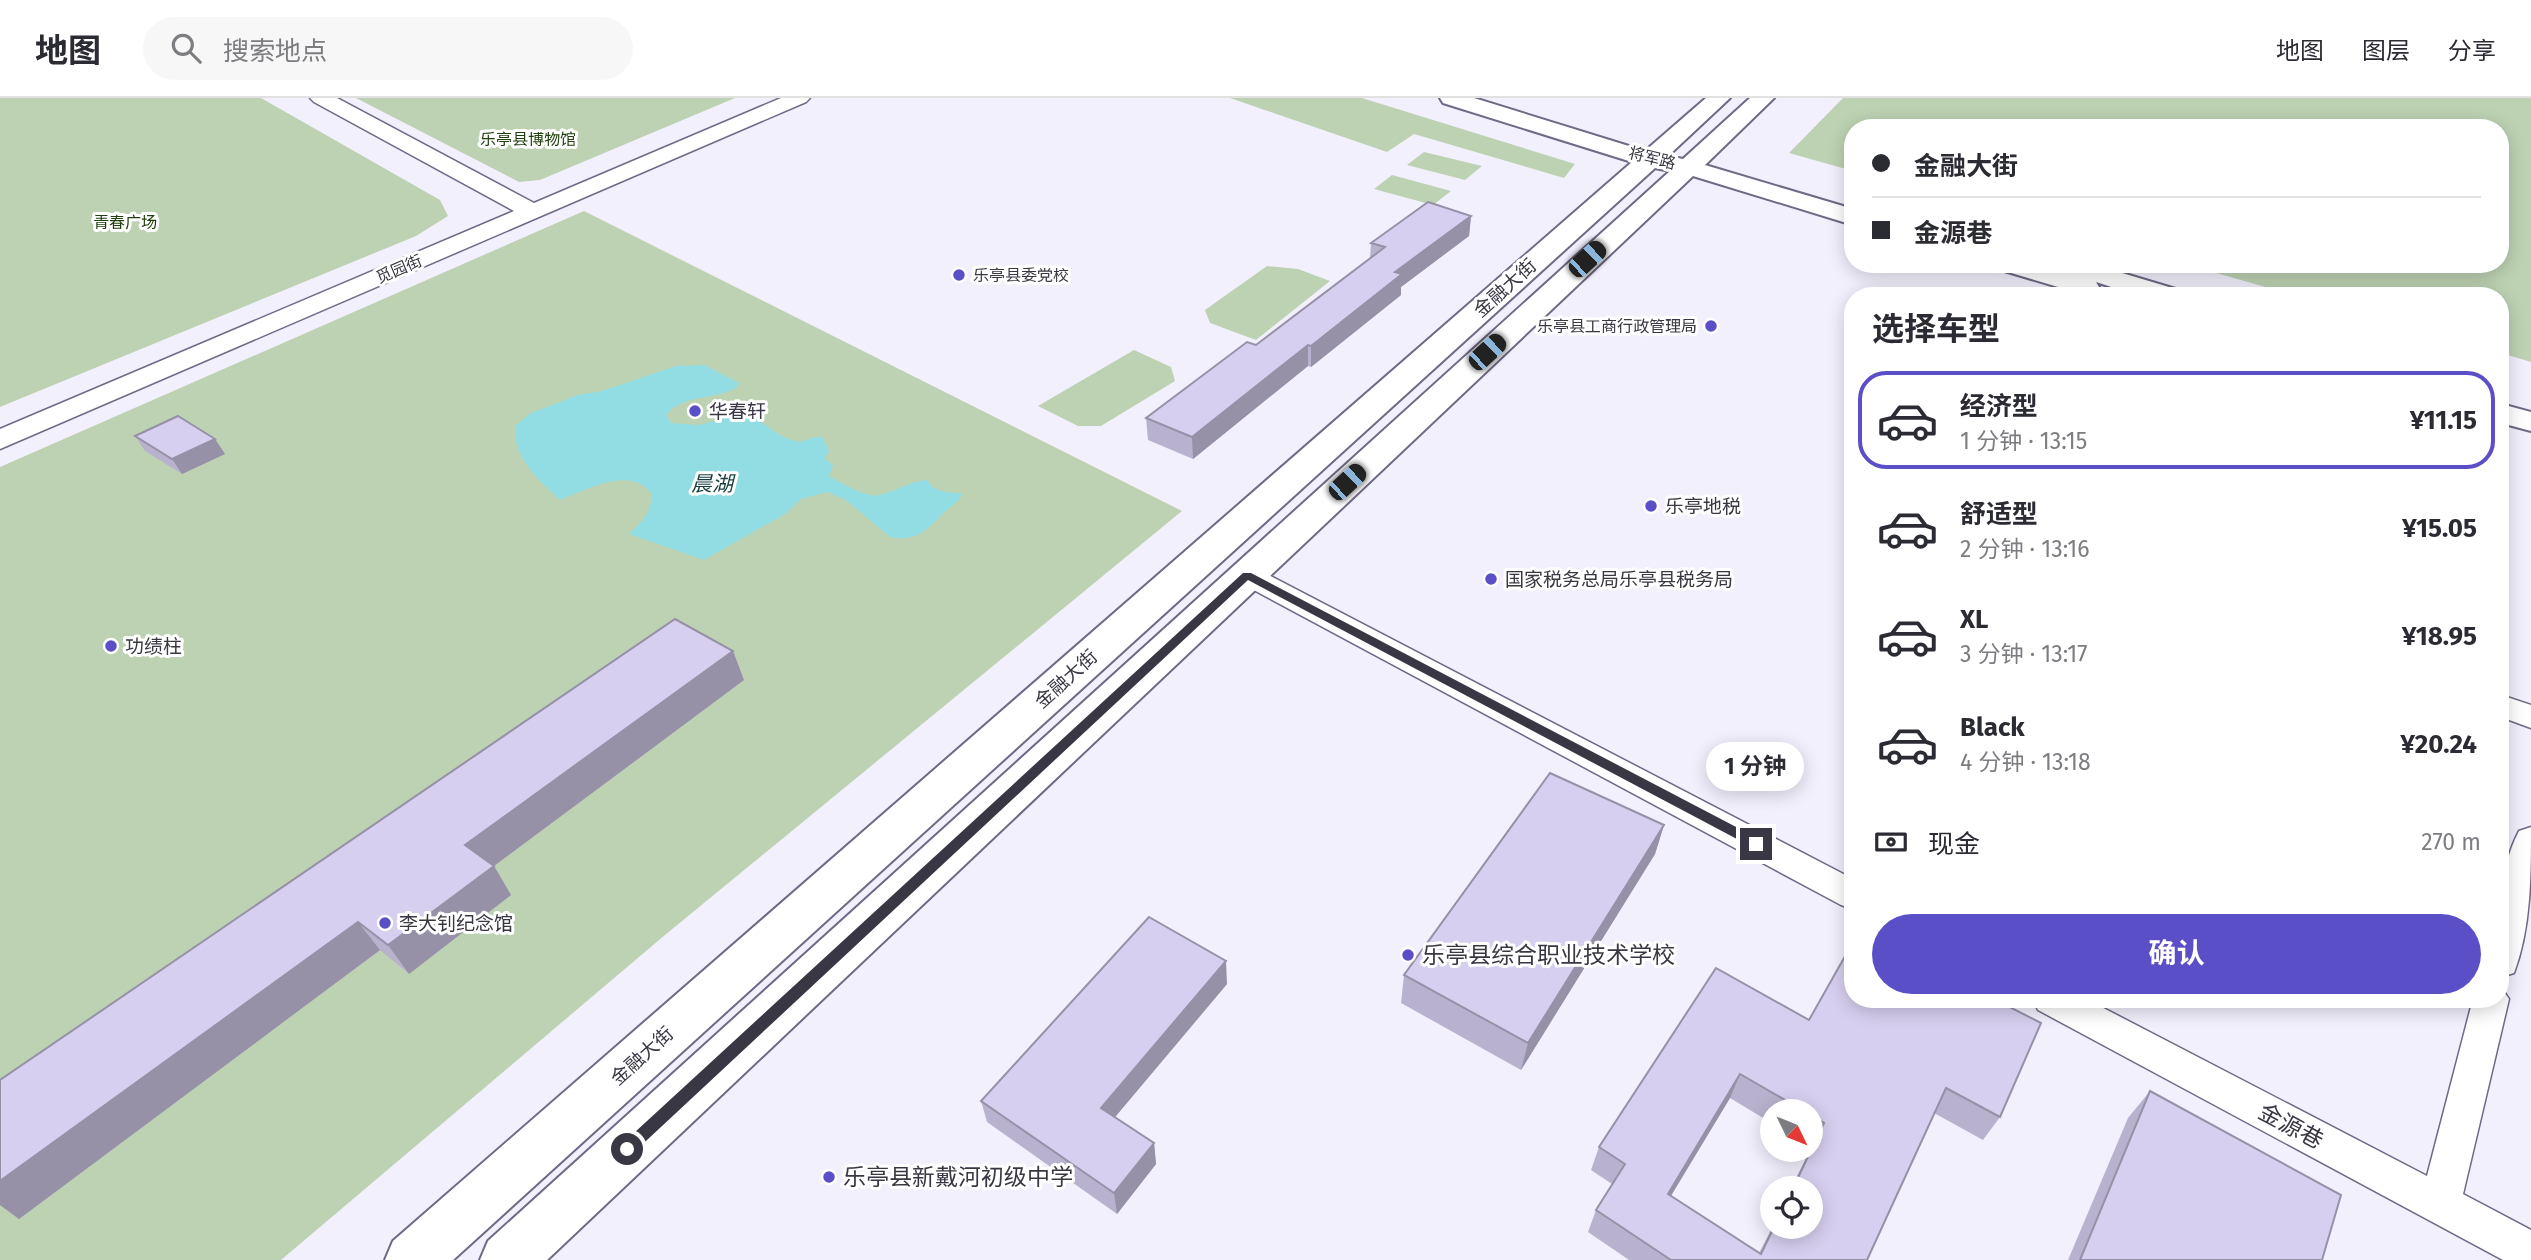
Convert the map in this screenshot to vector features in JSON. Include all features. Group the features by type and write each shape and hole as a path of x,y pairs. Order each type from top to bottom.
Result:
{"main road":[{"name":"将军路","path":"1451,98 1844,200"},
{"name":"将军路","path":"1499,98 1844,214"},
{"name":"金融大街","path":"507,1260 1247,575 1675,158 1719,98"},
{"name":"金融大街","path":"412,1260 1675,158 1763,98"},
{"path":"2039,273 2085,287"},
{"path":"2093,273 2139,287"},
{"path":"2509,396 2531,403"},
{"path":"2509,415 2531,422"}],"street":[{"path":"321,98 527,209"},
{"name":"觅园街","path":"0,440 773,98"},
{"name":"觅园街","path":"0,422 799,98"},
{"path":"1247,575 1844,890"},
{"path":"2509,709 2531,718"},
{"path":"2509,929 2531,840"},
{"name":"金源巷","path":"2068,1008 2531,1252"},
{"path":"2440,1205 2489,1008"}],"green space":[{"name":"青春广场","path":"0,98 261,98 440,200 448,216 416,236 0,407"},
{"name":"乐亭县博物馆","path":"356,98 735,98 540,180 519,182"},
{"path":"1230,98 1362,98 1575,164 1564,178 1414,134 1387,152"},
{"path":"1843,98 2531,98 2531,362 2509,355 2509,287 2266,287 2216,273 2509,273 2509,119 1844,119 1844,168 1789,153"},
{"path":"1424,152 1482,166 1465,180 1407,165"},
{"path":"1392,175 1451,191 1433,205 1374,189"},
{"name":"李大钊纪念馆","path":"584,211 1182,511 665,935 281,1260 0,1260 0,467"},
{"path":"1267,266 1298,269 1330,281 1256,340 1210,323 1205,310"},
{"path":"1134,350 1171,367 1175,381 1101,426 1078,426 1038,406"}],"water":[{"name":"晨湖","path":"704,365 739,383 737,387 681,403 666,415 671,423 699,425 742,414 756,419 788,439 799,441 822,437 829,451 825,458 833,466 829,476 861,492 880,495 927,480 937,489 962,493 960,498 923,532 909,538 900,538 890,537 846,500 827,492 801,499 785,514 704,560 629,534 641,522 650,507 652,495 643,486 633,481 608,482 560,500 535,476 517,447 516,425 531,413 578,395 602,391 676,366"}],"building":[{"path":"1428,202 1471,216 1395,272 1402,274 1192,437 1146,418 1247,342 1256,345 1385,247 1371,243"},
{"path":"178,416 215,439 172,459 135,436"},
{"path":"675,619 733,651 465,845 494,866 388,945 358,922 0,1181 0,1080"},
{"path":"1550,773 1664,825 1528,1043 1404,975"},
{"path":"1149,917 1226,961 1101,1108 1154,1143 1114,1193 981,1101"},
{"path":"1844,958 1844,1008 2012,1008 2041,1023 2000,1117 1946,1088 1867,1260 1671,1260 1596,1210 1625,1164 1599,1147 1716,968 1809,1020","holes":["1740,1074 1783,1099 1824,1099 1824,1162 1805,1162 1799,1176 1823,1176 1823,1239 1768,1239 1761,1254 1668,1194"]},
{"path":"2150,1091 2341,1195 2322,1260 2080,1260"}],"place":[{"name":"乐亭县委党校","path":"959,275"},
{"name":"乐亭县工商行政管理局","path":"1711,326"},
{"name":"华春轩","path":"695,411"},
{"name":"乐亭地税","path":"1651,506"},
{"name":"国家税务总局乐亭县税务局","path":"1491,579"},
{"name":"功绩柱","path":"111,646"},
{"name":"李大钊纪念馆","path":"385,923"},
{"name":"乐亭县综合职业技术学校","path":"1408,955"},
{"name":"乐亭县新戴河初级中学","path":"829,1177"}],"route":[{"path":"627,1149 1247,575 1756,844"}]}
